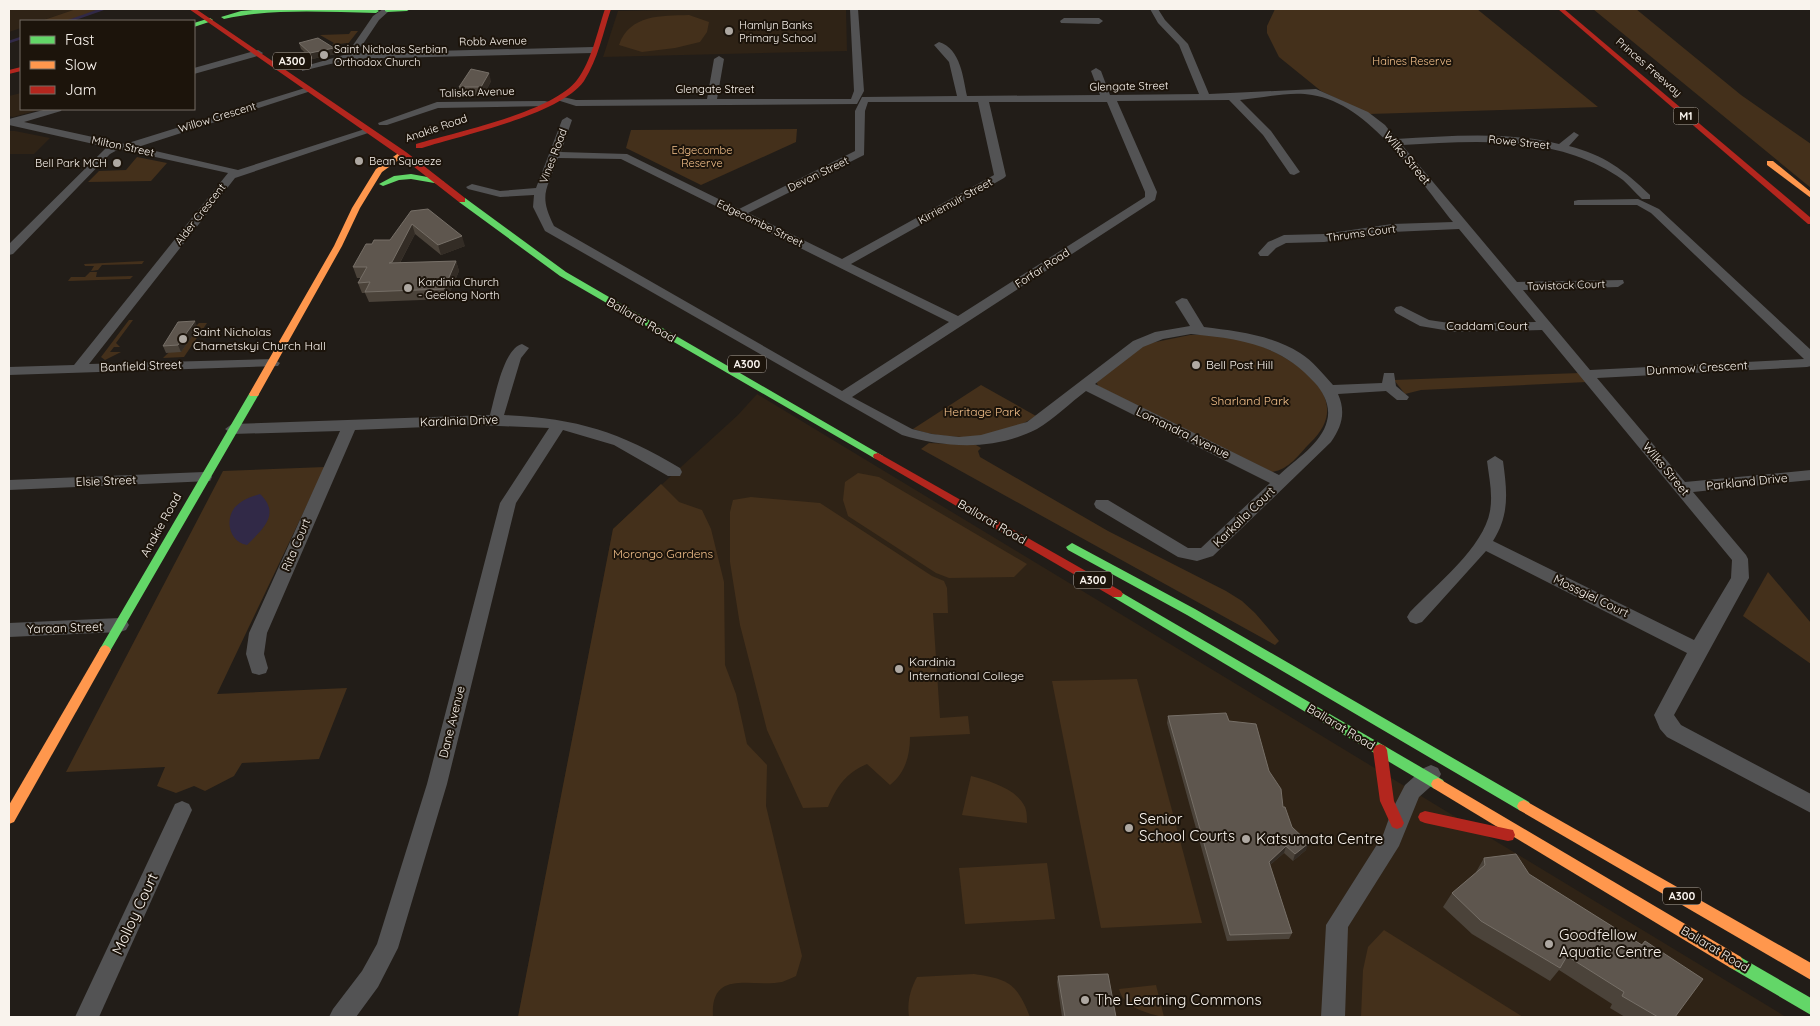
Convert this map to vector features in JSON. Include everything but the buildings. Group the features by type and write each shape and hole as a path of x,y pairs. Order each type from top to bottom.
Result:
{"main road":[{"name":"Ballarat Road","path":"192,9 210,15 309,90 406,156 518,243 563,274 1166,622 1811,1007"},
{"path":"402,9 415,9"},
{"path":"195,24 210,15 224,17 241,12 380,11 407,9"},
{"path":"564,99 580,90 582,78 608,9"},
{"name":"Princes Freeway","path":"1561,9 1811,222"},
{"path":"224,17 239,27"},
{"name":"A300","path":"293,62 321,80"},
{"name":"Anakie Road","path":"9,818 204,477 272,363 338,246 356,208 376,175 386,164 421,148 564,99"},
{"name":"Anakie Road","path":"421,148 564,99"},
{"path":"379,121 397,132"},
{"path":"1760,154 1811,196"},
{"name":"Anakie Road","path":"338,246 363,217 390,174 406,156"},
{"path":"383,184 410,176 440,182"},
{"path":"468,184 494,206"},
{"name":"Ballarat Road","path":"1064,543 1191,612 1811,972"},
{"path":"1380,750 1384,766 1387,801 1394,831"},
{"path":"1425,817 1464,824 1490,832 1529,837"}],"street":[{"name":"Devon Street","path":"739,213 860,153 860,101 854,9"},
{"path":"1079,9 1084,21"},
{"path":"1154,9 1161,21 1183,44 1206,98"},
{"path":"350,56 380,11"},
{"path":"1064,21 1099,21"},
{"path":"939,45 949,51 963,100"},
{"name":"Robb Avenue","path":"305,70 350,56 593,50"},
{"path":"195,70 258,52"},
{"path":"712,101 719,59"},
{"path":"1086,78 1097,75 1109,99"},
{"name":"Willow Crescent","path":"9,251 106,152 309,90"},
{"name":"Glengate Street","path":"564,99 597,102 1206,98 1302,90 1316,92 1364,114"},
{"path":"1232,97 1267,133 1294,172"},
{"name":"Forfar Road","path":"842,397 1151,198 1151,192 1109,99"},
{"name":"Kirriemuir Street","path":"842,264 1000,176 983,100"},
{"name":"Taliska Avenue","path":"379,121 437,105 545,104"},
{"path":"11,122 54,110"},
{"name":"Wilks Street","path":"1364,114 1381,127 1736,552 1741,566 1740,578 1698,650 1664,715 1667,723 1674,731 1811,804"},
{"name":"Vines Road","path":"468,184 500,194 539,198 567,120"},
{"name":"Milton Street","path":"11,122 230,170 236,174"},
{"name":"Alder Crescent","path":"79,368 227,180 236,174 369,131"},
{"path":"1561,148 1574,135"},
{"name":"Rowe Street","path":"1393,142 1499,139 1547,144 1609,167 1642,200 1809,354 1811,360 1807,363"},
{"name":"Edgecombe Street","path":"554,155 621,155 959,322"},
{"path":"539,198 551,229 842,397 906,432 931,439 972,441 1006,434 1032,425 1138,344 1160,335 1199,330 1240,335 1269,344 1295,356 1329,390 1389,382 1402,397"},
{"path":"1578,203 1642,200"},
{"name":"Thrums Court","path":"1264,253 1272,245 1284,239 1324,238 1392,228 1463,225"},
{"name":"Tavistock Court","path":"1514,286 1618,283"},
{"path":"1182,302 1199,330"},
{"name":"Caddam Court","path":"1401,310 1425,323 1456,328 1546,326"},
{"path":"496,419 514,357 522,348"},
{"name":"Banfield Street","path":"9,371 272,363"},
{"name":"Dunmow Crescent","path":"1588,374 1807,363"},
{"name":"Lomandra Avenue","path":"1085,385 1281,482"},
{"name":"Karkalla Court","path":"1102,504 1184,553 1197,555 1207,552 1326,439 1335,421 1335,404 1329,390"},
{"name":"Kardinia Drive","path":"232,429 496,419 559,424 601,434 628,445 674,472"},
{"name":"Dane Avenue","path":"341,1017 370,979 387,948 437,784 508,503 559,424"},
{"name":"Rita Court","path":"259,668 255,654 258,633 350,425"},
{"path":"1416,618 1483,543 1496,518 1498,492 1495,461"},
{"name":"Parkland Drive","path":"1682,488 1811,476"},
{"name":"Elsie Street","path":"9,485 204,477"},
{"name":"Mossgiel Court","path":"1483,543 1698,650"},
{"name":"Yaraan Street","path":"9,630 120,625"},
{"path":"1333,1017 1337,925 1394,831 1412,791 1425,778 1450,761"},
{"path":"1394,831 1425,817 1446,789 1450,761"},
{"name":"Molloy Court","path":"87,1017 182,810"}],"shaded area":[{"path":"9,9 76,9 44,20 20,20 20,28 9,32"},
{"name":"Hamlyn Banks Primary School","path":"846,9 847,51 603,57 618,11"},
{"path":"20,93 20,110 38,110 13,117 9,116 9,96"},
{"path":"9,131 50,138 34,154 9,154"},
{"name":"Kardinia International College","path":"757,394 1786,1017 518,1017 613,529 738,415"},
{"path":"260,494 269,508 269,515 264,527 247,545 236,540 230,530 230,518 235,507 246,499"}],"green space":[{"path":"76,9 105,9 74,20 44,20"},
{"name":"Haines Reserve","path":"1275,9 1477,9 1598,107 1369,114 1321,91 1279,57 1267,33 1267,26"},
{"path":"1593,9 1636,9 1741,95 1811,144 1811,188"},
{"path":"689,15 709,22 707,32 700,42 675,48 642,52 619,45 624,35 639,22 657,17"},
{"path":"351,31 358,31 347,45 347,43 332,45 334,43 320,35 349,34"},
{"name":"Edgecombe Reserve","path":"797,129 796,142 701,185 626,148 631,130"},
{"path":"137,157 167,163 151,181 88,182 99,171 126,170"},
{"path":"144,261 142,264 102,265 98,270 91,271 94,266 85,266 84,264"},
{"path":"90,272 97,272 96,277 133,276 130,279 68,281 71,277 85,277"},
{"path":"129,320 133,320 116,343 120,347 114,347 110,352 121,352 105,360 101,357"},
{"path":"199,323 207,323 184,357 163,358"},
{"name":"Sharland Park","path":"1190,335 1226,336 1264,347 1299,367 1313,379 1323,394 1327,409 1323,426 1289,465 1272,472 1098,386 1096,380 1146,344"},
{"path":"1580,373 1587,382 1421,390 1405,394 1394,380"},
{"name":"Heritage Park","path":"981,385 1036,416 1007,430 976,436 944,436 913,429"},
{"path":"929,443 976,445 981,448 978,451 980,457 1108,531 1242,601 1279,641 1275,645 921,449"},
{"path":"325,467 217,694 347,688 319,759 242,763 234,776 205,791 194,786 176,793 157,786 165,767 66,772 223,471"},
{"path":"858,473 879,477 1027,564 1014,577 949,578 936,573 848,516 843,500 845,482"},
{"name":"Morongo Gardens","path":"661,484 679,502 702,510 711,529 724,582 725,665 736,694 747,744 767,765 766,806 802,956 796,976 782,982 735,983 726,986 718,992 714,1002 713,1017 518,1017 613,529"},
{"path":"751,497 820,503 932,576 944,581 947,588 948,613 933,613 940,718 968,716 970,734 910,737 906,764 890,785 867,764 853,772 843,781 828,807 803,808 767,730 740,625 730,562 730,512 733,500"},
{"path":"1768,572 1811,623 1811,664 1743,616"},
{"name":"Senior School Courts","path":"1137,679 1202,923 1101,928 1052,681"},
{"path":"971,776 1001,786 1021,800 1027,813 1027,823 962,815"},
{"path":"1047,863 1055,919 965,924 959,868"},
{"path":"1384,930 1523,1017 1361,1017 1363,970 1368,947"},
{"path":"974,974 996,978 1010,985 1021,997 1030,1017 909,1017 908,1006 910,996 917,977"},
{"path":"1156,985 1164,1017 1137,1009 1125,1001 1119,989"}],"waterway":[{"path":"72,20 103,9"},
{"path":"9,42 20,38"}],"traffic: fast":[{"path":"387,10 407,9"},
{"path":"224,17 241,13 279,10 376,11"},
{"path":"195,25 210,20"},
{"path":"383,184 390,180 411,176 440,182"},
{"path":"462,200 563,274 878,456"},
{"path":"105,650 254,394"},
{"path":"1072,547 1191,612 1524,806"},
{"path":"1117,594 1438,784"},
{"path":"1735,962 1811,1007"}],"traffic: slow":[{"path":"254,394 338,246 356,208 379,171 403,154"},
{"path":"1770,163 1811,196"},
{"path":"9,818 105,650"},
{"path":"1438,784 1735,962"},
{"path":"1524,806 1811,972"}],"traffic: jam":[{"path":"192,9 403,154 462,200"},
{"path":"419,146 523,114 544,106 573,89 586,72 595,51 608,9"},
{"path":"1561,9 1811,222"},
{"path":"9,72 20,69"},
{"path":"878,456 1117,594"},
{"path":"1380,750 1387,801 1397,823"},
{"path":"1425,817 1508,835"}],"place":[{"name":"Hamlyn Banks Primary School","path":"729,31"},
{"name":"Saint Nicholas Serbian Orthodox Church","path":"324,55"},
{"name":"Bean Squeeze","path":"359,161"},
{"name":"Bell Park MCH","path":"117,163"},
{"name":"Kardinia Church - Geelong North","path":"408,288"},
{"name":"Saint Nicholas Charnetskyi Church Hall","path":"183,339"},
{"name":"Bell Post Hill","path":"1196,365"},
{"name":"Kardinia International College","path":"899,669"},
{"name":"Senior School Courts","path":"1129,828"},
{"name":"Katsumata Centre","path":"1246,839"},
{"name":"Goodfellow Aquatic Centre","path":"1549,944"},
{"name":"The Learning Commons","path":"1085,1000"}]}
